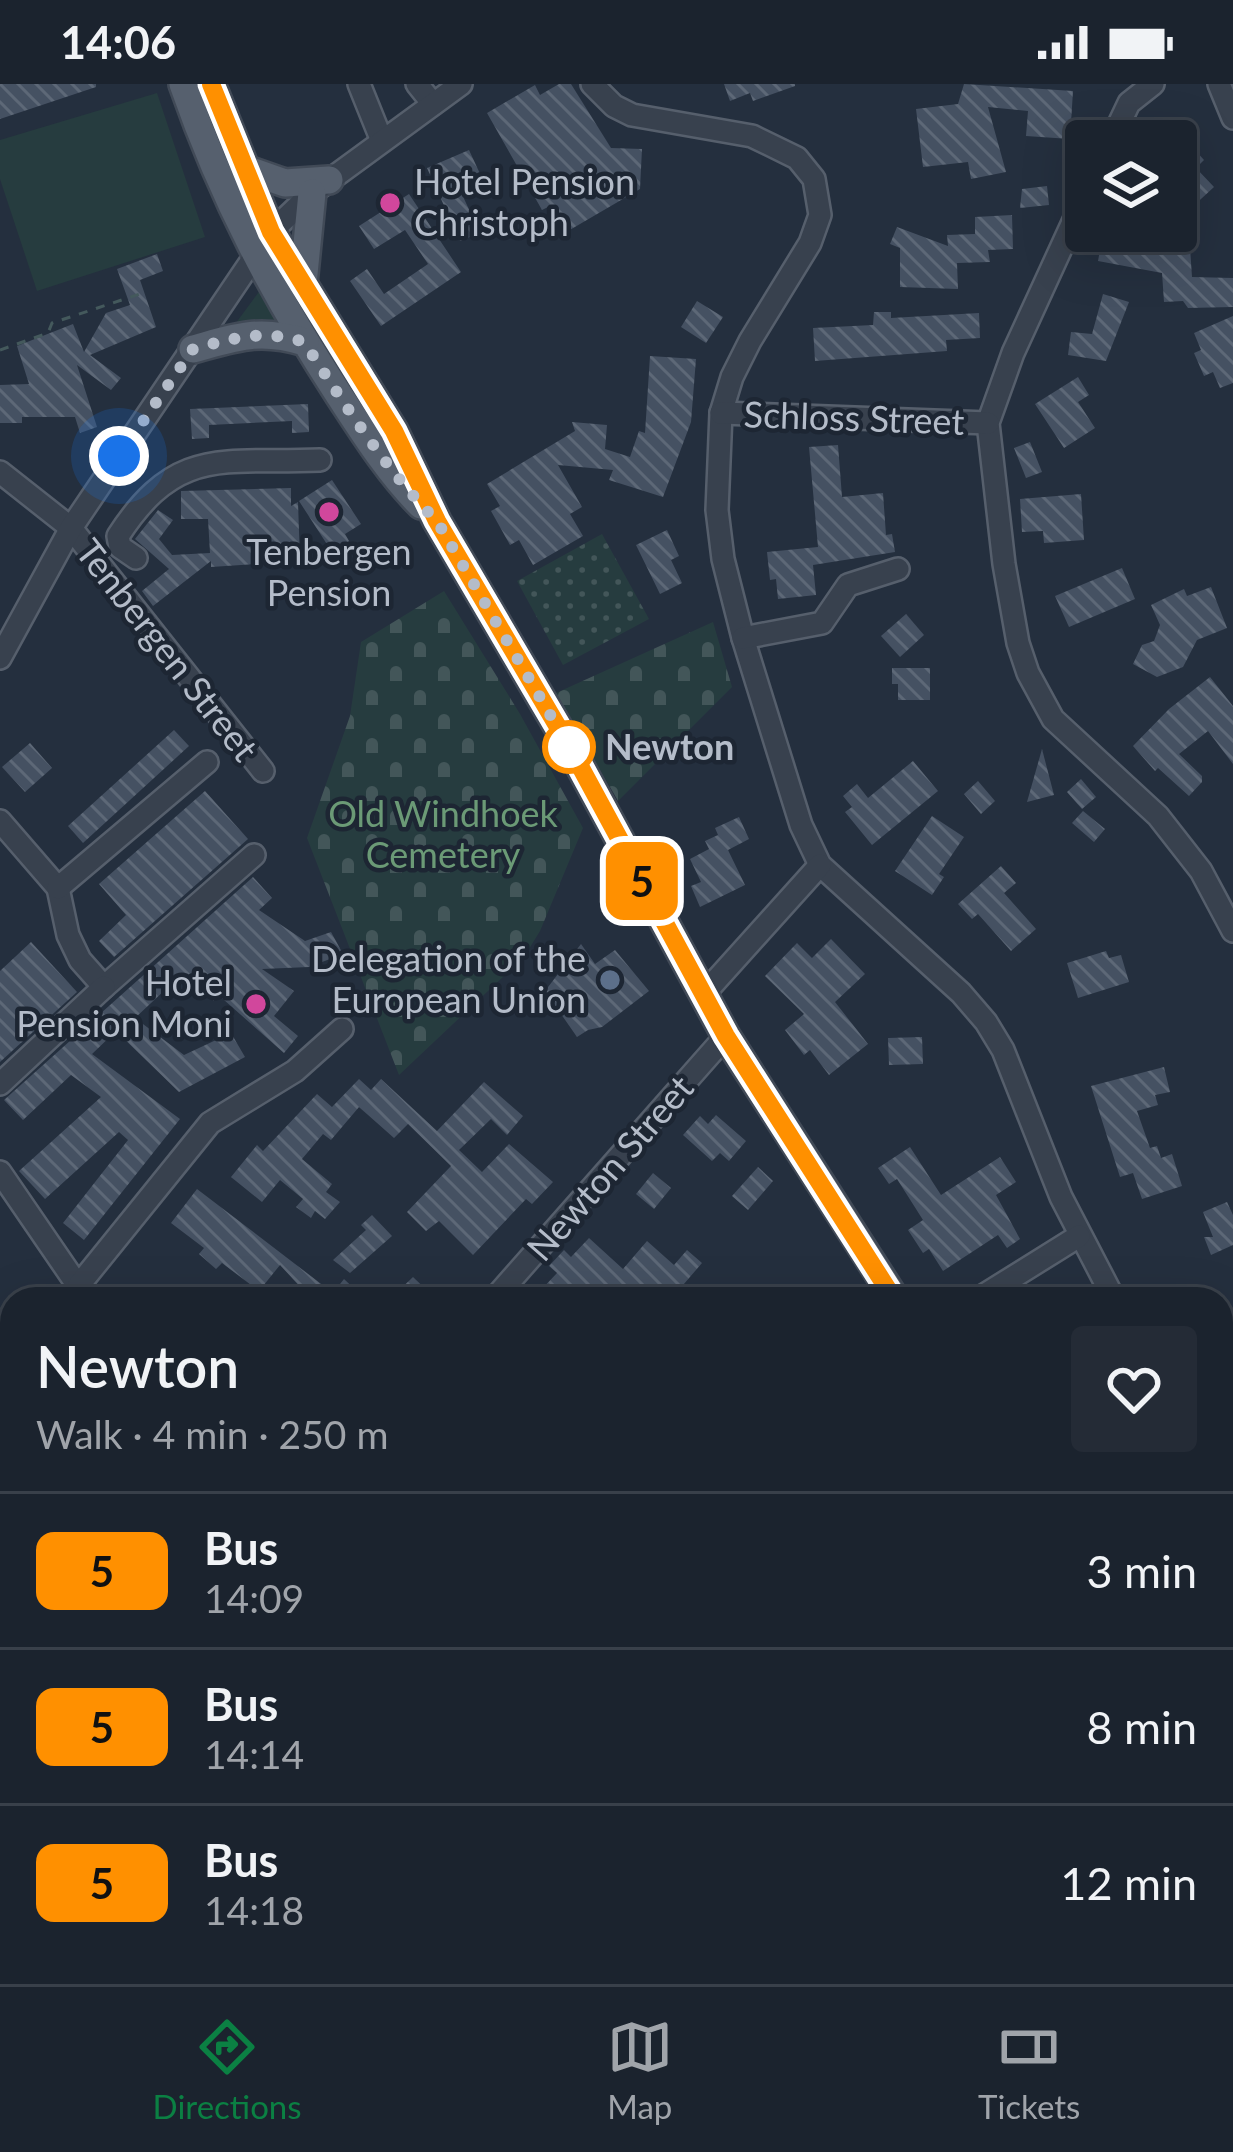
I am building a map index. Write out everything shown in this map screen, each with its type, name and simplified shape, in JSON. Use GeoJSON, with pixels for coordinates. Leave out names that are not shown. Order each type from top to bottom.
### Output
{"type":"FeatureCollection","features":[{"type":"Feature","properties":{"kind":"main road"},"geometry":{"type":"LineString","coordinates":[[183,84],[255,257],[304,342],[408,493],[437,521]]}},
{"type":"Feature","properties":{"kind":"main road"},"geometry":{"type":"LineString","coordinates":[[211,84],[271,232],[394,431],[437,521],[568,744],[702,996],[887,1287]]}},
{"type":"Feature","properties":{"kind":"main road"},"geometry":{"type":"LineString","coordinates":[[245,169],[285,183],[320,187],[303,284]]}},
{"type":"Feature","properties":{"kind":"main road"},"geometry":{"type":"LineString","coordinates":[[193,349],[251,333],[304,342]]}},
{"type":"Feature","properties":{"kind":"street"},"geometry":{"type":"LineString","coordinates":[[359,84],[382,141]]}},
{"type":"Feature","properties":{"kind":"street"},"geometry":{"type":"LineString","coordinates":[[417,84],[433,104]]}},
{"type":"Feature","properties":{"kind":"street"},"geometry":{"type":"LineString","coordinates":[[0,658],[71,528],[271,232],[320,187],[460,84]]}},
{"type":"Feature","properties":{"kind":"street"},"geometry":{"type":"LineString","coordinates":[[592,84],[614,106],[632,115],[752,136],[797,158],[814,179],[820,215],[811,243],[750,341],[721,413],[716,510],[742,638],[802,825],[820,866],[961,993],[986,1022],[1004,1050],[1045,1162],[1107,1287]]}},
{"type":"Feature","properties":{"kind":"street"},"geometry":{"type":"LineString","coordinates":[[1121,120],[1129,104],[1154,84]]}},
{"type":"Feature","properties":{"kind":"street"},"geometry":{"type":"LineString","coordinates":[[1220,84],[1233,118]]}},
{"type":"Feature","properties":{"kind":"street"},"geometry":{"type":"LineString","coordinates":[[1065,240],[1013,353],[988,423],[1004,564],[1028,673],[1053,718],[1122,780],[1179,843],[1201,871],[1233,931]]}},
{"type":"Feature","properties":{"kind":"street","name":"Schloss Street"},"geometry":{"type":"LineString","coordinates":[[721,413],[988,423]]}},
{"type":"Feature","properties":{"kind":"street"},"geometry":{"type":"LineString","coordinates":[[118,589],[139,554],[120,547],[118,536],[140,502],[183,469],[320,460]]}},
{"type":"Feature","properties":{"kind":"street","name":"Tenbergen Street"},"geometry":{"type":"LineString","coordinates":[[0,472],[71,528],[263,771]]}},
{"type":"Feature","properties":{"kind":"street"},"geometry":{"type":"LineString","coordinates":[[742,638],[822,623],[848,585],[898,569]]}},
{"type":"Feature","properties":{"kind":"street"},"geometry":{"type":"LineString","coordinates":[[58,888],[207,762]]}},
{"type":"Feature","properties":{"kind":"street"},"geometry":{"type":"LineString","coordinates":[[0,821],[58,888],[68,935],[80,960],[104,987]]}},
{"type":"Feature","properties":{"kind":"street"},"geometry":{"type":"LineString","coordinates":[[0,1084],[254,856]]}},
{"type":"Feature","properties":{"kind":"street"},"geometry":{"type":"LineString","coordinates":[[702,996],[820,866]]}},
{"type":"Feature","properties":{"kind":"street"},"geometry":{"type":"LineString","coordinates":[[87,1287],[210,1124],[295,1071],[342,1029]]}},
{"type":"Feature","properties":{"kind":"street","name":"Newton Street"},"geometry":{"type":"LineString","coordinates":[[505,1287],[726,1036]]}},
{"type":"Feature","properties":{"kind":"street"},"geometry":{"type":"LineString","coordinates":[[0,1172],[80,1287]]}},
{"type":"Feature","properties":{"kind":"street"},"geometry":{"type":"LineString","coordinates":[[997,1287],[1079,1236]]}},
{"type":"Feature","properties":{"kind":"path"},"geometry":{"type":"LineString","coordinates":[[0,350],[48,333],[52,323],[143,293]]}},
{"type":"Feature","properties":{"kind":"green space"},"geometry":{"type":"Polygon","coordinates":[[[157,93],[205,237],[37,291],[0,179],[0,140],[157,93]]]}},
{"type":"Feature","properties":{"kind":"green space"},"geometry":{"type":"Polygon","coordinates":[[[261,289],[283,324],[230,331],[261,289]]]}},
{"type":"Feature","properties":{"kind":"green space"},"geometry":{"type":"Polygon","coordinates":[[[602,534],[649,619],[563,665],[517,581],[602,534]]]}},
{"type":"Feature","properties":{"kind":"green space","name":"Old Windhoek Cemetery"},"geometry":{"type":"Polygon","coordinates":[[[444,591],[583,828],[540,931],[524,957],[399,1075],[307,838],[350,716],[361,642],[444,591]]]}},
{"type":"Feature","properties":{"kind":"green space"},"geometry":{"type":"Polygon","coordinates":[[[713,622],[732,687],[618,801],[556,693],[713,622]]]}},
{"type":"Feature","properties":{"kind":"building"},"geometry":{"type":"Polygon","coordinates":[[[0,84],[96,84],[96,87],[0,119],[0,84]]]}},
{"type":"Feature","properties":{"kind":"building"},"geometry":{"type":"Polygon","coordinates":[[[559,84],[571,84],[611,148],[642,149],[640,189],[568,231],[552,205],[542,210],[487,113],[535,85],[540,95],[559,84]]]}},
{"type":"Feature","properties":{"kind":"building"},"geometry":{"type":"Polygon","coordinates":[[[724,84],[795,86],[753,101],[750,93],[730,101],[724,84]]]}},
{"type":"Feature","properties":{"kind":"building"},"geometry":{"type":"Polygon","coordinates":[[[964,84],[1073,91],[1065,139],[1026,136],[1028,111],[988,107],[1006,172],[971,179],[968,162],[923,167],[916,109],[958,104],[964,84]]]}},
{"type":"Feature","properties":{"kind":"building"},"geometry":{"type":"Polygon","coordinates":[[[469,150],[482,178],[459,188],[480,233],[460,241],[427,168],[469,150]]]}},
{"type":"Feature","properties":{"kind":"building"},"geometry":{"type":"Polygon","coordinates":[[[1197,169],[1214,187],[1197,203],[1197,169]]]}},
{"type":"Feature","properties":{"kind":"building"},"geometry":{"type":"Polygon","coordinates":[[[1047,186],[1049,205],[1020,208],[1022,189],[1047,186]]]}},
{"type":"Feature","properties":{"kind":"building"},"geometry":{"type":"Polygon","coordinates":[[[409,194],[461,272],[381,326],[350,281],[367,269],[384,294],[428,264],[405,230],[374,249],[359,226],[409,194]]]}},
{"type":"Feature","properties":{"kind":"building"},"geometry":{"type":"Polygon","coordinates":[[[1012,215],[1013,249],[988,250],[990,262],[957,263],[958,289],[900,287],[900,248],[890,244],[897,227],[948,246],[947,235],[975,234],[975,217],[1012,215]]]}},
{"type":"Feature","properties":{"kind":"building"},"geometry":{"type":"Polygon","coordinates":[[[1100,252],[1190,252],[1192,277],[1233,278],[1233,307],[1188,308],[1183,301],[1164,302],[1162,273],[1098,261],[1100,252]]]}},
{"type":"Feature","properties":{"kind":"building"},"geometry":{"type":"Polygon","coordinates":[[[157,254],[163,271],[140,280],[156,327],[90,355],[121,378],[111,390],[77,365],[97,427],[80,433],[75,417],[22,417],[22,423],[0,423],[0,385],[29,384],[17,346],[73,324],[84,352],[106,313],[130,305],[117,269],[157,254]]]}},
{"type":"Feature","properties":{"kind":"building"},"geometry":{"type":"Polygon","coordinates":[[[1103,294],[1129,302],[1106,361],[1068,355],[1071,332],[1092,334],[1103,294]]]}},
{"type":"Feature","properties":{"kind":"building"},"geometry":{"type":"Polygon","coordinates":[[[697,301],[723,317],[706,343],[681,327],[697,301]]]}},
{"type":"Feature","properties":{"kind":"building"},"geometry":{"type":"Polygon","coordinates":[[[874,312],[891,312],[891,318],[979,313],[980,338],[946,340],[947,351],[815,361],[813,328],[873,325],[874,312]]]}},
{"type":"Feature","properties":{"kind":"building"},"geometry":{"type":"Polygon","coordinates":[[[1233,316],[1233,383],[1220,388],[1213,372],[1204,376],[1194,353],[1201,350],[1194,333],[1233,316]]]}},
{"type":"Feature","properties":{"kind":"building"},"geometry":{"type":"Polygon","coordinates":[[[650,356],[696,359],[691,422],[663,497],[609,480],[613,470],[558,465],[582,507],[570,514],[583,536],[533,565],[519,540],[510,545],[491,511],[500,506],[487,484],[575,431],[572,422],[607,425],[605,449],[630,457],[639,431],[645,433],[650,356]]]}},
{"type":"Feature","properties":{"kind":"building"},"geometry":{"type":"Polygon","coordinates":[[[1078,377],[1089,395],[1078,402],[1095,428],[1064,448],[1035,404],[1078,377]]]}},
{"type":"Feature","properties":{"kind":"building"},"geometry":{"type":"Polygon","coordinates":[[[308,404],[309,432],[292,433],[292,421],[209,425],[209,438],[192,439],[190,409],[308,404]]]}},
{"type":"Feature","properties":{"kind":"building"},"geometry":{"type":"Polygon","coordinates":[[[1030,442],[1042,472],[1026,478],[1014,448],[1030,442]]]}},
{"type":"Feature","properties":{"kind":"building"},"geometry":{"type":"Polygon","coordinates":[[[838,445],[842,497],[883,493],[886,535],[892,534],[895,552],[813,565],[816,595],[778,599],[767,552],[818,547],[809,447],[838,445]]]}},
{"type":"Feature","properties":{"kind":"building"},"geometry":{"type":"Polygon","coordinates":[[[332,480],[361,524],[345,534],[349,541],[332,552],[299,501],[332,480]]]}},
{"type":"Feature","properties":{"kind":"building"},"geometry":{"type":"Polygon","coordinates":[[[291,488],[291,506],[298,502],[300,561],[211,567],[211,561],[153,606],[142,591],[169,569],[135,539],[158,510],[173,520],[159,539],[172,555],[210,553],[208,519],[181,519],[181,491],[291,488]]]}},
{"type":"Feature","properties":{"kind":"building"},"geometry":{"type":"Polygon","coordinates":[[[1081,494],[1084,540],[1044,543],[1043,531],[1022,532],[1020,499],[1081,494]]]}},
{"type":"Feature","properties":{"kind":"building"},"geometry":{"type":"Polygon","coordinates":[[[667,530],[679,556],[671,560],[682,583],[660,594],[636,545],[667,530]]]}},
{"type":"Feature","properties":{"kind":"building"},"geometry":{"type":"Polygon","coordinates":[[[1122,568],[1135,599],[1069,627],[1055,596],[1122,568]]]}},
{"type":"Feature","properties":{"kind":"building"},"geometry":{"type":"Polygon","coordinates":[[[1211,587],[1227,628],[1197,640],[1183,667],[1157,677],[1133,664],[1142,645],[1154,641],[1160,625],[1151,605],[1184,589],[1187,596],[1211,587]]]}},
{"type":"Feature","properties":{"kind":"building"},"geometry":{"type":"Polygon","coordinates":[[[906,614],[924,635],[900,657],[881,636],[906,614]]]}},
{"type":"Feature","properties":{"kind":"building"},"geometry":{"type":"Polygon","coordinates":[[[892,668],[930,668],[930,700],[898,700],[892,668]]]}},
{"type":"Feature","properties":{"kind":"building"},"geometry":{"type":"Polygon","coordinates":[[[1210,677],[1233,706],[1233,764],[1208,731],[1179,754],[1202,776],[1189,796],[1158,768],[1155,771],[1133,746],[1210,677]]]}},
{"type":"Feature","properties":{"kind":"building"},"geometry":{"type":"Polygon","coordinates":[[[174,730],[189,746],[83,843],[68,826],[174,730]]]}},
{"type":"Feature","properties":{"kind":"building"},"geometry":{"type":"Polygon","coordinates":[[[30,743],[52,768],[25,792],[2,767],[30,743]]]}},
{"type":"Feature","properties":{"kind":"building"},"geometry":{"type":"Polygon","coordinates":[[[1042,749],[1054,795],[1027,802],[1042,749]]]}},
{"type":"Feature","properties":{"kind":"building"},"geometry":{"type":"Polygon","coordinates":[[[913,761],[938,791],[872,845],[845,812],[852,807],[843,796],[857,784],[868,798],[913,761]]]}},
{"type":"Feature","properties":{"kind":"building"},"geometry":{"type":"Polygon","coordinates":[[[1081,779],[1096,797],[1082,809],[1067,792],[1081,779]]]}},
{"type":"Feature","properties":{"kind":"building"},"geometry":{"type":"Polygon","coordinates":[[[978,781],[995,801],[981,814],[964,794],[978,781]]]}},
{"type":"Feature","properties":{"kind":"building"},"geometry":{"type":"Polygon","coordinates":[[[205,791],[248,839],[114,957],[99,941],[126,915],[99,884],[205,791]]]}},
{"type":"Feature","properties":{"kind":"building"},"geometry":{"type":"Polygon","coordinates":[[[1083,811],[1105,829],[1094,842],[1072,823],[1083,811]]]}},
{"type":"Feature","properties":{"kind":"building"},"geometry":{"type":"Polygon","coordinates":[[[932,816],[964,837],[939,874],[944,877],[932,895],[895,871],[932,816]]]}},
{"type":"Feature","properties":{"kind":"building"},"geometry":{"type":"Polygon","coordinates":[[[739,817],[749,839],[728,850],[745,885],[700,907],[691,886],[701,882],[690,859],[709,849],[705,841],[718,835],[715,828],[739,817]]]}},
{"type":"Feature","properties":{"kind":"building"},"geometry":{"type":"Polygon","coordinates":[[[1001,866],[1016,883],[1004,893],[1036,929],[1011,951],[978,914],[972,919],[958,904],[1001,866]]]}},
{"type":"Feature","properties":{"kind":"building"},"geometry":{"type":"Polygon","coordinates":[[[253,877],[272,898],[259,910],[305,941],[331,932],[343,954],[309,967],[262,969],[294,991],[274,1016],[298,1036],[284,1053],[206,984],[214,1001],[182,974],[135,1018],[184,1055],[231,1033],[245,1057],[179,1092],[116,1031],[92,1054],[180,1119],[84,1240],[63,1223],[128,1140],[119,1132],[45,1199],[19,1171],[101,1097],[71,1075],[23,1120],[4,1100],[253,877]]]}},
{"type":"Feature","properties":{"kind":"building"},"geometry":{"type":"Polygon","coordinates":[[[831,939],[865,974],[835,1002],[868,1044],[829,1075],[810,1050],[804,1055],[785,1030],[804,1014],[765,976],[797,943],[812,958],[831,939]]]}},
{"type":"Feature","properties":{"kind":"building"},"geometry":{"type":"Polygon","coordinates":[[[31,942],[77,992],[0,1062],[0,971],[31,942]]]}},
{"type":"Feature","properties":{"kind":"building"},"geometry":{"type":"Polygon","coordinates":[[[581,944],[595,964],[615,950],[649,991],[602,1027],[577,1037],[545,991],[581,944]]]}},
{"type":"Feature","properties":{"kind":"building"},"geometry":{"type":"Polygon","coordinates":[[[1106,951],[1109,958],[1121,955],[1129,982],[1078,998],[1067,963],[1106,951]]]}},
{"type":"Feature","properties":{"kind":"building"},"geometry":{"type":"Polygon","coordinates":[[[922,1037],[923,1064],[889,1065],[888,1038],[922,1037]]]}},
{"type":"Feature","properties":{"kind":"building"},"geometry":{"type":"Polygon","coordinates":[[[1164,1067],[1170,1092],[1155,1095],[1158,1105],[1137,1111],[1150,1148],[1157,1146],[1161,1158],[1172,1154],[1182,1186],[1142,1199],[1133,1173],[1120,1177],[1091,1086],[1164,1067]]]}},
{"type":"Feature","properties":{"kind":"building"},"geometry":{"type":"Polygon","coordinates":[[[359,1079],[371,1090],[381,1079],[437,1131],[484,1082],[523,1116],[507,1135],[491,1119],[459,1150],[482,1172],[509,1144],[553,1182],[532,1204],[526,1199],[473,1255],[439,1221],[426,1231],[407,1212],[451,1166],[408,1124],[394,1138],[359,1107],[331,1140],[323,1134],[302,1159],[332,1184],[326,1192],[340,1202],[325,1219],[315,1211],[311,1218],[296,1207],[303,1199],[280,1180],[262,1202],[231,1177],[257,1145],[263,1151],[317,1094],[332,1107],[359,1079]]]}},
{"type":"Feature","properties":{"kind":"building"},"geometry":{"type":"Polygon","coordinates":[[[716,1115],[746,1141],[729,1161],[720,1153],[712,1161],[683,1135],[700,1116],[708,1124],[716,1115]]]}},
{"type":"Feature","properties":{"kind":"building"},"geometry":{"type":"Polygon","coordinates":[[[910,1147],[941,1195],[1000,1157],[1016,1182],[996,1195],[1020,1239],[1007,1248],[998,1235],[943,1271],[929,1249],[923,1253],[908,1230],[923,1220],[897,1179],[889,1184],[878,1168],[910,1147]]]}},
{"type":"Feature","properties":{"kind":"building"},"geometry":{"type":"Polygon","coordinates":[[[758,1167],[773,1181],[748,1210],[732,1196],[758,1167]]]}},
{"type":"Feature","properties":{"kind":"building"},"geometry":{"type":"Polygon","coordinates":[[[653,1173],[671,1188],[654,1209],[636,1194],[653,1173]]]}},
{"type":"Feature","properties":{"kind":"building"},"geometry":{"type":"Polygon","coordinates":[[[197,1189],[325,1287],[300,1287],[280,1265],[262,1287],[254,1287],[222,1263],[216,1269],[199,1254],[204,1248],[171,1223],[197,1189]]]}},
{"type":"Feature","properties":{"kind":"building"},"geometry":{"type":"Polygon","coordinates":[[[1227,1202],[1233,1215],[1233,1245],[1211,1255],[1204,1237],[1213,1237],[1203,1212],[1227,1202]]]}},
{"type":"Feature","properties":{"kind":"building"},"geometry":{"type":"Polygon","coordinates":[[[372,1215],[392,1236],[350,1273],[333,1260],[366,1230],[361,1225],[372,1215]]]}},
{"type":"Feature","properties":{"kind":"building"},"geometry":{"type":"Polygon","coordinates":[[[589,1238],[623,1269],[647,1241],[674,1265],[687,1250],[702,1263],[681,1287],[544,1287],[557,1273],[549,1266],[564,1250],[571,1257],[589,1238]]]}},
{"type":"Feature","properties":{"kind":"building"},"geometry":{"type":"Polygon","coordinates":[[[413,1277],[423,1287],[403,1287],[413,1277]]]}},
{"type":"Feature","properties":{"kind":"bus line","name":"5"},"geometry":{"type":"LineString","coordinates":[[211,84],[271,232],[394,431],[437,521],[568,744],[702,996],[886,1287]]}},
{"type":"Feature","properties":{"kind":"place","name":"Hotel Pension Christoph"},"geometry":{"type":"Point","coordinates":[390,203]}},
{"type":"Feature","properties":{"kind":"place","name":"Tenbergen Pension"},"geometry":{"type":"Point","coordinates":[329,512]}},
{"type":"Feature","properties":{"kind":"place","name":"Newton"},"geometry":{"type":"Point","coordinates":[569,747]}},
{"type":"Feature","properties":{"kind":"place","name":"Delegation of the European Union"},"geometry":{"type":"Point","coordinates":[610,980]}},
{"type":"Feature","properties":{"kind":"place","name":"Hotel Pension Moni"},"geometry":{"type":"Point","coordinates":[256,1004]}},
{"type":"Feature","properties":{"kind":"route"},"geometry":{"type":"LineString","coordinates":[[119,456],[193,349],[251,333],[304,342],[408,493],[437,521],[569,747]]}}]}
